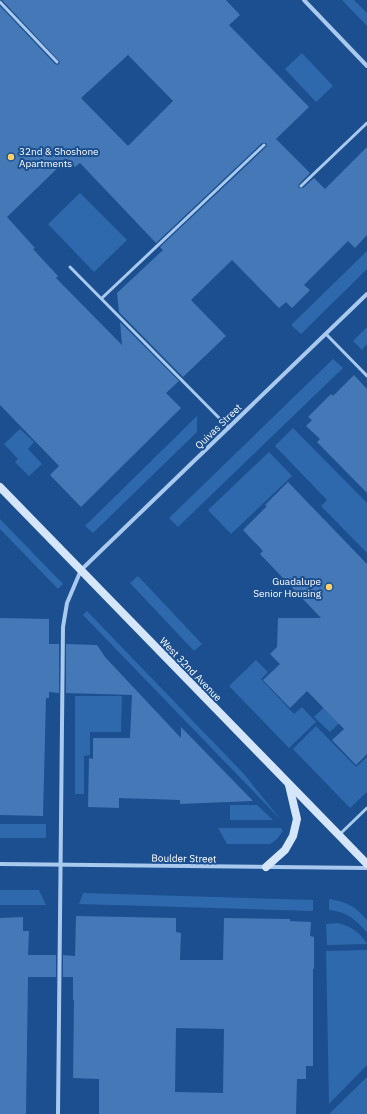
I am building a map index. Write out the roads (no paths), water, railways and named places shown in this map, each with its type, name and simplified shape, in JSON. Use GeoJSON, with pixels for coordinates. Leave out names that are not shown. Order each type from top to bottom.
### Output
{"type":"FeatureCollection","features":[{"type":"Feature","properties":{"kind":"street"},"geometry":{"type":"LineString","coordinates":[[304,0],[367,66]]}},
{"type":"Feature","properties":{"kind":"street","name":"Quivas Street"},"geometry":{"type":"LineString","coordinates":[[81,570],[367,294]]}},
{"type":"Feature","properties":{"kind":"street","name":"West 32nd Avenue"},"geometry":{"type":"LineString","coordinates":[[0,487],[367,864]]}},
{"type":"Feature","properties":{"kind":"street"},"geometry":{"type":"LineString","coordinates":[[58,1114],[63,627],[67,603],[81,570]]}},
{"type":"Feature","properties":{"kind":"street"},"geometry":{"type":"LineString","coordinates":[[266,867],[284,850],[293,836],[297,819],[289,784]]}},
{"type":"Feature","properties":{"kind":"street","name":"Boulder Street"},"geometry":{"type":"LineString","coordinates":[[0,864],[367,868]]}},
{"type":"Feature","properties":{"kind":"lane"},"geometry":{"type":"LineString","coordinates":[[0,2],[57,62]]}},
{"type":"Feature","properties":{"kind":"lane"},"geometry":{"type":"LineString","coordinates":[[301,186],[367,123]]}},
{"type":"Feature","properties":{"kind":"lane"},"geometry":{"type":"LineString","coordinates":[[102,298],[264,145]]}},
{"type":"Feature","properties":{"kind":"lane"},"geometry":{"type":"LineString","coordinates":[[70,267],[228,428]]}},
{"type":"Feature","properties":{"kind":"lane"},"geometry":{"type":"LineString","coordinates":[[326,334],[367,376]]}},
{"type":"Feature","properties":{"kind":"lane"},"geometry":{"type":"LineString","coordinates":[[339,835],[367,808]]}},
{"type":"Feature","properties":{"kind":"place","name":"32nd & Shoshone Apartments"},"geometry":{"type":"Point","coordinates":[11,157]}},
{"type":"Feature","properties":{"kind":"place","name":"Guadalupe Senior Housing"},"geometry":{"type":"Point","coordinates":[329,587]}}]}
